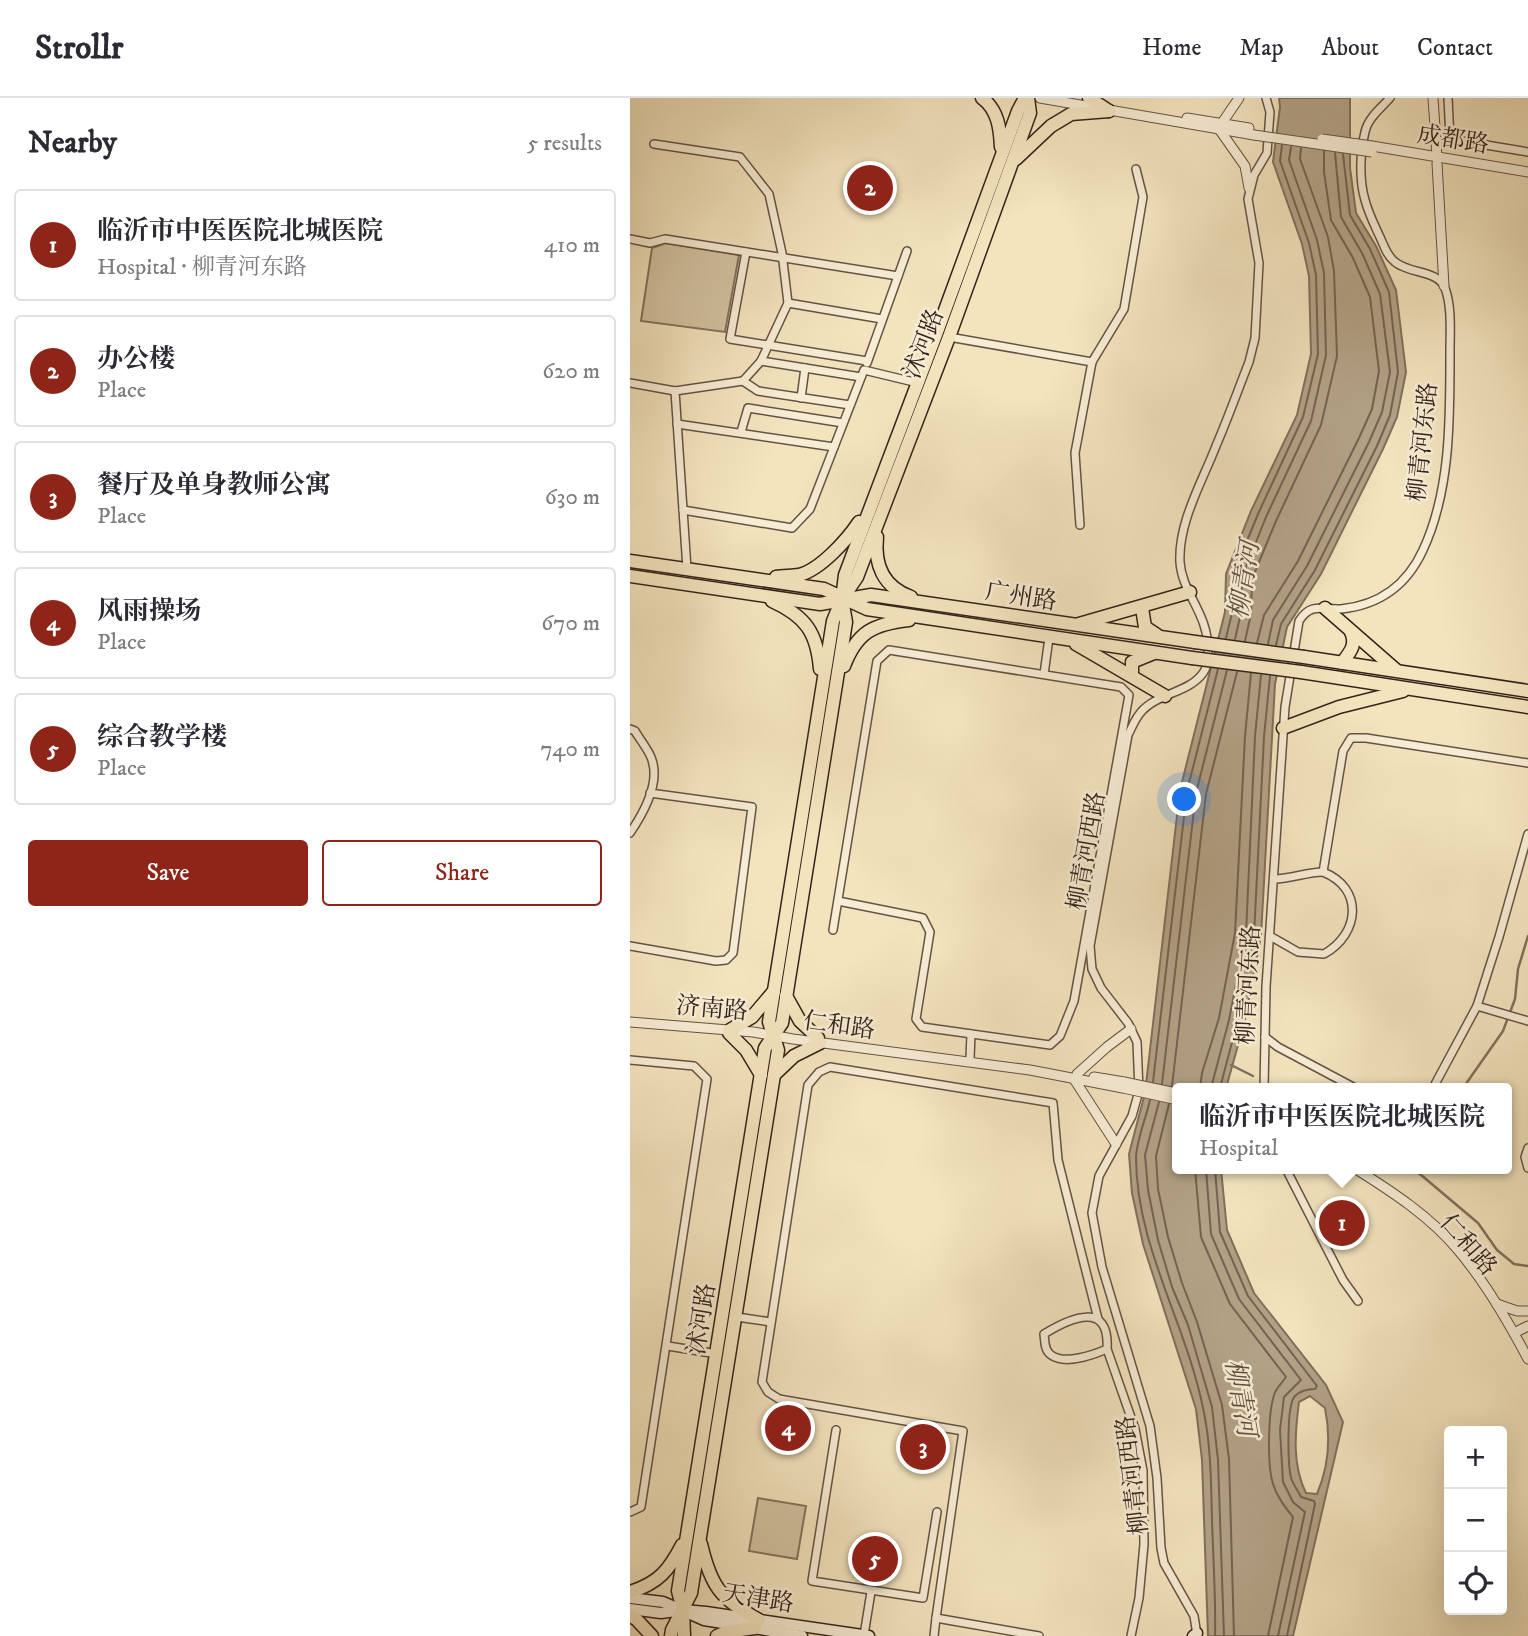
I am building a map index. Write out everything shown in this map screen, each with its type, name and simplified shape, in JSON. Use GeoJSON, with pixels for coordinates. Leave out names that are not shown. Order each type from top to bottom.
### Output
{"type":"FeatureCollection","features":[{"type":"Feature","properties":{"kind":"main road"},"geometry":{"type":"LineString","coordinates":[[982,98],[994,110],[1007,159],[1051,125],[1071,114],[1098,105]]}},
{"type":"Feature","properties":{"kind":"main road","name":"沭河路"},"geometry":{"type":"LineString","coordinates":[[694,1537],[718,1354],[768,1075],[778,1050],[769,1022],[780,993],[829,690],[833,621],[842,599],[857,577],[949,337],[1007,159],[1018,111],[1026,98]]}},
{"type":"Feature","properties":{"kind":"main road","name":"沭河路"},"geometry":{"type":"LineString","coordinates":[[842,599],[845,576],[870,508],[1007,159]]}},
{"type":"Feature","properties":{"kind":"main road"},"geometry":{"type":"LineString","coordinates":[[759,579],[801,574],[820,563],[847,539],[870,508]]}},
{"type":"Feature","properties":{"kind":"main road"},"geometry":{"type":"LineString","coordinates":[[880,517],[875,554],[882,576],[902,594],[931,604]]}},
{"type":"Feature","properties":{"kind":"main road","name":"广州路"},"geometry":{"type":"LineString","coordinates":[[630,561],[824,589],[867,609],[1049,638],[1330,677]]}},
{"type":"Feature","properties":{"kind":"main road","name":"广州路"},"geometry":{"type":"LineString","coordinates":[[630,576],[820,604],[870,595],[1342,663]]}},
{"type":"Feature","properties":{"kind":"main road"},"geometry":{"type":"LineString","coordinates":[[1072,626],[1190,593]]}},
{"type":"Feature","properties":{"kind":"main road"},"geometry":{"type":"LineString","coordinates":[[759,595],[793,611],[808,626],[829,690]]}},
{"type":"Feature","properties":{"kind":"main road"},"geometry":{"type":"LineString","coordinates":[[1142,607],[1145,626],[1160,637]]}},
{"type":"Feature","properties":{"kind":"main road"},"geometry":{"type":"LineString","coordinates":[[1325,608],[1398,672]]}},
{"type":"Feature","properties":{"kind":"main road"},"geometry":{"type":"LineString","coordinates":[[829,690],[851,649],[866,631],[887,623],[923,618]]}},
{"type":"Feature","properties":{"kind":"main road"},"geometry":{"type":"LineString","coordinates":[[1350,631],[1354,639],[1352,649],[1342,663],[1528,691]]}},
{"type":"Feature","properties":{"kind":"main road"},"geometry":{"type":"LineString","coordinates":[[1070,641],[1165,696]]}},
{"type":"Feature","properties":{"kind":"main road"},"geometry":{"type":"LineString","coordinates":[[1132,676],[1132,662],[1155,653]]}},
{"type":"Feature","properties":{"kind":"main road"},"geometry":{"type":"LineString","coordinates":[[1330,677],[1347,691],[1346,699],[1339,708]]}},
{"type":"Feature","properties":{"kind":"main road"},"geometry":{"type":"LineString","coordinates":[[1330,677],[1528,706]]}},
{"type":"Feature","properties":{"kind":"main road"},"geometry":{"type":"LineString","coordinates":[[1283,728],[1339,708],[1411,690]]}},
{"type":"Feature","properties":{"kind":"main road"},"geometry":{"type":"LineString","coordinates":[[780,993],[800,1021],[819,1041],[768,1075],[730,1031],[752,1017],[780,993]]}},
{"type":"Feature","properties":{"kind":"main road","name":"沭河路"},"geometry":{"type":"LineString","coordinates":[[684,1636],[683,1610],[678,1591],[694,1537],[737,1317],[768,1075]]}},
{"type":"Feature","properties":{"kind":"main road"},"geometry":{"type":"LineString","coordinates":[[630,1592],[658,1579],[670,1569],[694,1537]]}},
{"type":"Feature","properties":{"kind":"main road"},"geometry":{"type":"LineString","coordinates":[[694,1537],[716,1588],[757,1624]]}},
{"type":"Feature","properties":{"kind":"main road","name":"天津路"},"geometry":{"type":"LineString","coordinates":[[630,1598],[663,1602],[704,1620],[867,1636]]}},
{"type":"Feature","properties":{"kind":"main road","name":"天津路"},"geometry":{"type":"LineString","coordinates":[[630,1609],[661,1613],[683,1610]]}},
{"type":"Feature","properties":{"kind":"main road","name":"沭河路"},"geometry":{"type":"LineString","coordinates":[[671,1636],[683,1610]]}},
{"type":"Feature","properties":{"kind":"main road"},"geometry":{"type":"LineString","coordinates":[[630,1616],[652,1636]]}},
{"type":"Feature","properties":{"kind":"main road"},"geometry":{"type":"LineString","coordinates":[[718,1636],[757,1624]]}},
{"type":"Feature","properties":{"kind":"main road","name":"天津路"},"geometry":{"type":"LineString","coordinates":[[757,1624],[802,1636]]}},
{"type":"Feature","properties":{"kind":"street"},"geometry":{"type":"LineString","coordinates":[[1040,98],[1098,105]]}},
{"type":"Feature","properties":{"kind":"street"},"geometry":{"type":"LineString","coordinates":[[1063,98],[1221,126],[1245,166],[1250,188]]}},
{"type":"Feature","properties":{"kind":"street"},"geometry":{"type":"LineString","coordinates":[[1221,126],[1239,98]]}},
{"type":"Feature","properties":{"kind":"street","name":"柳青河西路"},"geometry":{"type":"LineString","coordinates":[[1196,1635],[1194,1616],[1164,1563],[1150,1426],[1102,1267],[1092,1213],[1099,1176],[1132,1116],[1139,1091],[1138,1042],[1101,988],[1092,969],[1090,946],[1128,735],[1141,712],[1152,703],[1184,688],[1204,672],[1208,656],[1208,636],[1204,619],[1190,593],[1180,565],[1183,532],[1250,362],[1255,338],[1259,263],[1248,199],[1254,174],[1267,153],[1270,111],[1266,98]]}},
{"type":"Feature","properties":{"kind":"street"},"geometry":{"type":"LineString","coordinates":[[1390,98],[1373,115],[1365,130],[1361,176],[1365,201],[1388,255],[1409,270],[1435,277],[1444,286]]}},
{"type":"Feature","properties":{"kind":"street"},"geometry":{"type":"LineString","coordinates":[[1433,98],[1444,286]]}},
{"type":"Feature","properties":{"kind":"street"},"geometry":{"type":"LineString","coordinates":[[1448,98],[1450,139],[1528,152]]}},
{"type":"Feature","properties":{"kind":"street","name":"成都路"},"geometry":{"type":"LineString","coordinates":[[1221,126],[1528,177]]}},
{"type":"Feature","properties":{"kind":"street"},"geometry":{"type":"LineString","coordinates":[[630,383],[675,391],[743,381],[761,361],[788,303],[769,194],[740,157],[654,144]]}},
{"type":"Feature","properties":{"kind":"street","name":"成都路"},"geometry":{"type":"LineString","coordinates":[[1437,160],[1528,172]]}},
{"type":"Feature","properties":{"kind":"street"},"geometry":{"type":"LineString","coordinates":[[1080,525],[1075,453],[1092,362],[1124,309],[1143,197],[1136,169]]}},
{"type":"Feature","properties":{"kind":"street"},"geometry":{"type":"LineString","coordinates":[[630,239],[650,243],[665,239],[898,276]]}},
{"type":"Feature","properties":{"kind":"street"},"geometry":{"type":"LineString","coordinates":[[683,510],[792,528],[810,509],[907,251]]}},
{"type":"Feature","properties":{"kind":"street"},"geometry":{"type":"LineString","coordinates":[[746,252],[730,339],[867,361]]}},
{"type":"Feature","properties":{"kind":"street","name":"柳青河东路"},"geometry":{"type":"LineString","coordinates":[[1264,1083],[1283,728],[1299,621],[1304,613],[1312,608],[1342,609],[1391,593],[1409,574],[1423,550],[1442,493],[1448,430],[1450,313],[1444,286]]}},
{"type":"Feature","properties":{"kind":"street"},"geometry":{"type":"LineString","coordinates":[[788,303],[882,318]]}},
{"type":"Feature","properties":{"kind":"street"},"geometry":{"type":"LineString","coordinates":[[949,337],[1092,362]]}},
{"type":"Feature","properties":{"kind":"street"},"geometry":{"type":"LineString","coordinates":[[761,361],[863,373],[918,383]]}},
{"type":"Feature","properties":{"kind":"street"},"geometry":{"type":"LineString","coordinates":[[801,398],[805,368]]}},
{"type":"Feature","properties":{"kind":"street"},"geometry":{"type":"LineString","coordinates":[[743,381],[758,391],[850,405]]}},
{"type":"Feature","properties":{"kind":"street"},"geometry":{"type":"LineString","coordinates":[[675,391],[687,569]]}},
{"type":"Feature","properties":{"kind":"street"},"geometry":{"type":"LineString","coordinates":[[741,432],[748,408],[843,423]]}},
{"type":"Feature","properties":{"kind":"street"},"geometry":{"type":"LineString","coordinates":[[677,424],[834,447]]}},
{"type":"Feature","properties":{"kind":"street"},"geometry":{"type":"LineString","coordinates":[[1044,674],[1049,638]]}},
{"type":"Feature","properties":{"kind":"street"},"geometry":{"type":"LineString","coordinates":[[833,930],[877,661],[889,650],[1121,687],[1129,695],[1074,1001],[1060,1036],[1050,1045],[922,1027],[916,1019],[930,932],[923,919],[838,901]]}},
{"type":"Feature","properties":{"kind":"street"},"geometry":{"type":"LineString","coordinates":[[630,729],[635,731],[653,760],[653,785],[640,819],[630,833]]}},
{"type":"Feature","properties":{"kind":"street"},"geometry":{"type":"LineString","coordinates":[[1323,872],[1343,751],[1351,738],[1528,763]]}},
{"type":"Feature","properties":{"kind":"street"},"geometry":{"type":"LineString","coordinates":[[630,946],[716,961],[726,960],[733,953],[752,807],[650,793]]}},
{"type":"Feature","properties":{"kind":"street"},"geometry":{"type":"LineString","coordinates":[[1436,1083],[1477,1006],[1528,834]]}},
{"type":"Feature","properties":{"kind":"street"},"geometry":{"type":"LineString","coordinates":[[1270,936],[1298,952],[1324,954],[1332,950],[1351,925],[1352,901],[1346,886],[1335,876],[1323,872],[1307,872],[1290,879],[1274,879]]}},
{"type":"Feature","properties":{"kind":"street"},"geometry":{"type":"LineString","coordinates":[[1477,1006],[1525,1020]]}},
{"type":"Feature","properties":{"kind":"street","name":"济南路"},"geometry":{"type":"LineString","coordinates":[[630,1023],[774,1035]]}},
{"type":"Feature","properties":{"kind":"street"},"geometry":{"type":"LineString","coordinates":[[1116,1144],[1075,1076],[1131,1029]]}},
{"type":"Feature","properties":{"kind":"street"},"geometry":{"type":"LineString","coordinates":[[970,1058],[971,1034]]}},
{"type":"Feature","properties":{"kind":"street","name":"仁和路"},"geometry":{"type":"LineString","coordinates":[[774,1035],[1075,1076]]}},
{"type":"Feature","properties":{"kind":"street"},"geometry":{"type":"LineString","coordinates":[[1265,1037],[1278,1048],[1345,1083]]}},
{"type":"Feature","properties":{"kind":"street","name":"仁和路"},"geometry":{"type":"LineString","coordinates":[[819,1041],[970,1058],[1124,1085]]}},
{"type":"Feature","properties":{"kind":"street"},"geometry":{"type":"LineString","coordinates":[[630,1060],[694,1066],[707,1079],[668,1346],[641,1507],[630,1512]]}},
{"type":"Feature","properties":{"kind":"street"},"geometry":{"type":"LineString","coordinates":[[934,1636],[963,1431],[779,1399],[768,1392],[762,1382],[808,1085],[819,1072],[830,1066],[1053,1103],[1058,1160],[1098,1319]]}},
{"type":"Feature","properties":{"kind":"street"},"geometry":{"type":"LineString","coordinates":[[1124,1085],[1172,1093]]}},
{"type":"Feature","properties":{"kind":"street"},"geometry":{"type":"LineString","coordinates":[[1124,1085],[1172,1098]]}},
{"type":"Feature","properties":{"kind":"street"},"geometry":{"type":"LineString","coordinates":[[1528,1148],[1525,1157],[1528,1168]]}},
{"type":"Feature","properties":{"kind":"street"},"geometry":{"type":"LineString","coordinates":[[1289,1174],[1343,1280],[1359,1301]]}},
{"type":"Feature","properties":{"kind":"street","name":"仁和路"},"geometry":{"type":"LineString","coordinates":[[1355,1174],[1423,1222],[1454,1251],[1528,1351]]}},
{"type":"Feature","properties":{"kind":"street","name":"仁和路"},"geometry":{"type":"LineString","coordinates":[[1363,1174],[1425,1219],[1449,1241],[1497,1304],[1528,1359]]}},
{"type":"Feature","properties":{"kind":"street"},"geometry":{"type":"LineString","coordinates":[[1497,1304],[1517,1311],[1528,1311]]}},
{"type":"Feature","properties":{"kind":"street"},"geometry":{"type":"LineString","coordinates":[[737,1317],[771,1322]]}},
{"type":"Feature","properties":{"kind":"street"},"geometry":{"type":"LineString","coordinates":[[1107,1349],[1092,1355],[1063,1358],[1051,1355],[1045,1348],[1044,1334],[1064,1322],[1085,1317],[1098,1319],[1104,1324],[1107,1349],[1135,1429],[1143,1471],[1144,1544],[1139,1598],[1131,1636]]}},
{"type":"Feature","properties":{"kind":"street"},"geometry":{"type":"LineString","coordinates":[[1514,1333],[1528,1326]]}},
{"type":"Feature","properties":{"kind":"street"},"geometry":{"type":"LineString","coordinates":[[1106,1331],[1121,1327]]}},
{"type":"Feature","properties":{"kind":"street"},"geometry":{"type":"LineString","coordinates":[[668,1346],[718,1354]]}},
{"type":"Feature","properties":{"kind":"street"},"geometry":{"type":"LineString","coordinates":[[836,1430],[812,1581],[923,1598],[937,1512]]}},
{"type":"Feature","properties":{"kind":"street"},"geometry":{"type":"LineString","coordinates":[[867,1636],[872,1592]]}},
{"type":"Feature","properties":{"kind":"street"},"geometry":{"type":"LineString","coordinates":[[936,1618],[1039,1636]]}},
{"type":"Feature","properties":{"kind":"shaded area"},"geometry":{"type":"Polygon","coordinates":[[[666,243],[739,255],[725,332],[641,321],[652,248],[666,243]]]}},
{"type":"Feature","properties":{"kind":"shaded area"},"geometry":{"type":"Polygon","coordinates":[[[758,1498],[806,1506],[797,1559],[749,1551],[758,1498]]]}},
{"type":"Feature","properties":{"kind":"water","name":"柳青河"},"geometry":{"type":"Polygon","coordinates":[[[1279,98],[1350,98],[1350,168],[1356,213],[1376,246],[1396,290],[1406,372],[1397,417],[1383,449],[1321,574],[1287,627],[1275,684],[1261,936],[1244,1024],[1227,1083],[1172,1083],[1172,1174],[1221,1174],[1227,1230],[1254,1293],[1326,1385],[1343,1422],[1293,1636],[1208,1636],[1202,1460],[1196,1409],[1143,1244],[1132,1193],[1129,1154],[1145,1093],[1180,790],[1225,612],[1226,574],[1251,511],[1297,415],[1311,354],[1309,276],[1302,244],[1273,162],[1279,98]],[[1310,1396],[1299,1402],[1297,1460],[1306,1493],[1317,1494],[1326,1462],[1328,1430],[1325,1408],[1310,1396]]]}},
{"type":"Feature","properties":{"kind":"waterway"},"geometry":{"type":"LineString","coordinates":[[1467,1083],[1503,1031],[1515,999],[1518,969],[1528,936]]}},
{"type":"Feature","properties":{"kind":"waterway"},"geometry":{"type":"LineString","coordinates":[[1231,1065],[1253,1076]]}},
{"type":"Feature","properties":{"kind":"waterway"},"geometry":{"type":"LineString","coordinates":[[1420,1174],[1478,1223],[1497,1250],[1514,1264],[1528,1266]]}},
{"type":"Feature","properties":{"kind":"place","name":"办公楼"},"geometry":{"type":"Point","coordinates":[870,188]}},
{"type":"Feature","properties":{"kind":"place","name":"临沂市中医医院北城医院"},"geometry":{"type":"Point","coordinates":[1342,1223]}},
{"type":"Feature","properties":{"kind":"place","name":"风雨操场"},"geometry":{"type":"Point","coordinates":[788,1428]}},
{"type":"Feature","properties":{"kind":"place","name":"餐厅及单身教师公寓"},"geometry":{"type":"Point","coordinates":[923,1447]}},
{"type":"Feature","properties":{"kind":"place","name":"综合教学楼"},"geometry":{"type":"Point","coordinates":[875,1559]}}]}
